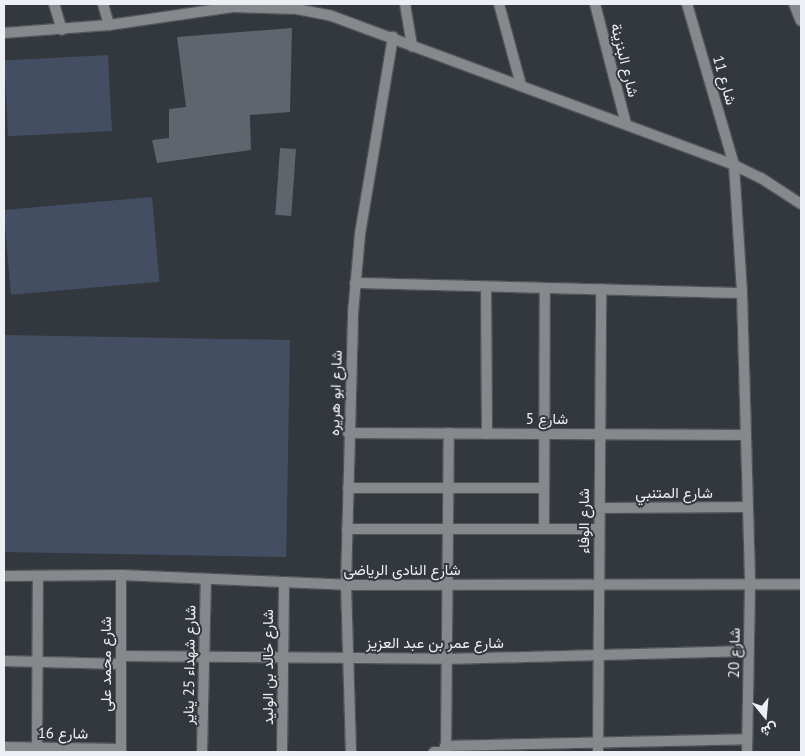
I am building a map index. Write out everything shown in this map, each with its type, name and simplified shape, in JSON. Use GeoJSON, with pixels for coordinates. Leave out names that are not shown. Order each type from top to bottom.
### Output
{"type":"FeatureCollection","features":[{"type":"Feature","properties":{"kind":"street"},"geometry":{"type":"LineString","coordinates":[[54,4],[62,30]]}},
{"type":"Feature","properties":{"kind":"street"},"geometry":{"type":"LineString","coordinates":[[103,4],[109,25]]}},
{"type":"Feature","properties":{"kind":"street"},"geometry":{"type":"LineString","coordinates":[[327,4],[329,15]]}},
{"type":"Feature","properties":{"kind":"street"},"geometry":{"type":"LineString","coordinates":[[405,4],[412,46]]}},
{"type":"Feature","properties":{"kind":"street"},"geometry":{"type":"LineString","coordinates":[[499,4],[521,85]]}},
{"type":"Feature","properties":{"kind":"street","name":"شارع البنزينة"},"geometry":{"type":"LineString","coordinates":[[595,4],[626,124]]}},
{"type":"Feature","properties":{"kind":"street","name":"شارع 11"},"geometry":{"type":"LineString","coordinates":[[687,4],[734,165],[742,292],[746,435]]}},
{"type":"Feature","properties":{"kind":"street"},"geometry":{"type":"LineString","coordinates":[[794,4],[801,21]]}},
{"type":"Feature","properties":{"kind":"street"},"geometry":{"type":"LineString","coordinates":[[4,33],[109,25],[190,8],[233,5],[297,9],[329,15],[393,37],[412,46],[734,165],[761,178],[801,204]]}},
{"type":"Feature","properties":{"kind":"street","name":"شارع ابو هريره"},"geometry":{"type":"LineString","coordinates":[[351,752],[346,585],[348,433],[355,283],[360,234],[393,37]]}},
{"type":"Feature","properties":{"kind":"street"},"geometry":{"type":"LineString","coordinates":[[355,283],[742,292]]}},
{"type":"Feature","properties":{"kind":"street"},"geometry":{"type":"LineString","coordinates":[[486,287],[486,434]]}},
{"type":"Feature","properties":{"kind":"street"},"geometry":{"type":"LineString","coordinates":[[544,529],[545,288]]}},
{"type":"Feature","properties":{"kind":"street","name":"شارع الوفاء"},"geometry":{"type":"LineString","coordinates":[[598,747],[601,289]]}},
{"type":"Feature","properties":{"kind":"street","name":"شارع 5"},"geometry":{"type":"LineString","coordinates":[[348,433],[746,435]]}},
{"type":"Feature","properties":{"kind":"street"},"geometry":{"type":"LineString","coordinates":[[445,750],[449,433]]}},
{"type":"Feature","properties":{"kind":"street","name":"شارع 20"},"geometry":{"type":"LineString","coordinates":[[746,435],[750,584],[746,752]]}},
{"type":"Feature","properties":{"kind":"street"},"geometry":{"type":"LineString","coordinates":[[348,488],[544,488]]}},
{"type":"Feature","properties":{"kind":"street","name":"شارع المتنبي"},"geometry":{"type":"LineString","coordinates":[[600,508],[748,507]]}},
{"type":"Feature","properties":{"kind":"street"},"geometry":{"type":"LineString","coordinates":[[347,529],[599,529]]}},
{"type":"Feature","properties":{"kind":"street","name":"شارع النادى الرياضى"},"geometry":{"type":"LineString","coordinates":[[4,576],[121,575],[346,585],[801,584]]}},
{"type":"Feature","properties":{"kind":"street","name":"شارع محمد على"},"geometry":{"type":"LineString","coordinates":[[121,575],[121,750]]}},
{"type":"Feature","properties":{"kind":"street"},"geometry":{"type":"LineString","coordinates":[[37,750],[38,576]]}},
{"type":"Feature","properties":{"kind":"street","name":"شارع شهداء 25 يناير"},"geometry":{"type":"LineString","coordinates":[[202,752],[206,579]]}},
{"type":"Feature","properties":{"kind":"street","name":"شارع خالد بن الوليد"},"geometry":{"type":"LineString","coordinates":[[282,752],[284,582]]}},
{"type":"Feature","properties":{"kind":"street","name":"شارع عمر بن عبد العزيز"},"geometry":{"type":"LineString","coordinates":[[4,662],[121,660],[204,656],[349,658],[599,657],[749,651]]}},
{"type":"Feature","properties":{"kind":"street"},"geometry":{"type":"LineString","coordinates":[[434,752],[445,750],[598,747],[747,739]]}},
{"type":"Feature","properties":{"kind":"street","name":"شارع 16"},"geometry":{"type":"LineString","coordinates":[[4,747],[37,750],[121,750]]}},
{"type":"Feature","properties":{"kind":"shaded area"},"geometry":{"type":"Polygon","coordinates":[[[108,55],[112,131],[8,136],[4,60],[108,55]]]}},
{"type":"Feature","properties":{"kind":"shaded area"},"geometry":{"type":"Polygon","coordinates":[[[152,197],[159,282],[11,295],[4,210],[152,197]]]}},
{"type":"Feature","properties":{"kind":"shaded area"},"geometry":{"type":"Polygon","coordinates":[[[4,335],[290,340],[286,557],[4,552],[4,335]]]}},
{"type":"Feature","properties":{"kind":"building"},"geometry":{"type":"Polygon","coordinates":[[[292,28],[290,112],[250,115],[251,150],[157,163],[152,140],[169,138],[169,109],[186,107],[177,37],[292,28]]]}},
{"type":"Feature","properties":{"kind":"building"},"geometry":{"type":"Polygon","coordinates":[[[280,148],[296,149],[291,216],[275,215],[280,148]]]}}]}
